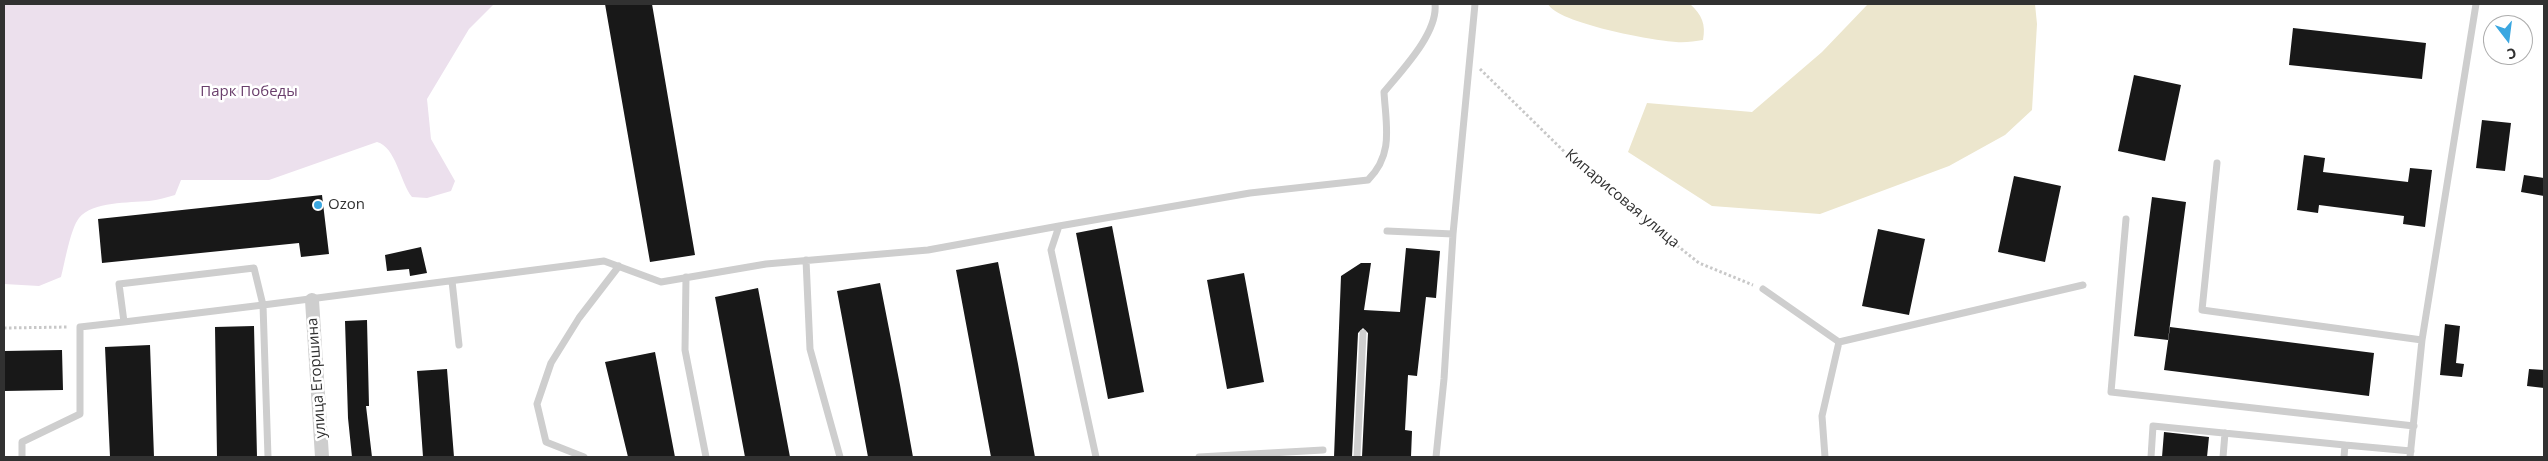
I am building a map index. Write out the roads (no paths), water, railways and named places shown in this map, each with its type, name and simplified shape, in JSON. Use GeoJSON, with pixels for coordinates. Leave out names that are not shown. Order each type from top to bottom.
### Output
{"type":"FeatureCollection","features":[{"type":"Feature","properties":{"kind":"street","name":"улица Егоршина"},"geometry":{"type":"LineString","coordinates":[[312,300],[322,457]]}},
{"type":"Feature","properties":{"kind":"lane"},"geometry":{"type":"LineString","coordinates":[[22,457],[22,442],[80,414],[80,327],[312,300],[604,261],[661,282],[766,264],[928,250],[1250,192],[1368,180],[1380,168],[1387,142],[1384,92],[1418,50],[1436,15],[1435,4]]}},
{"type":"Feature","properties":{"kind":"lane"},"geometry":{"type":"LineString","coordinates":[[1436,457],[1444,379],[1453,234],[1475,4]]}},
{"type":"Feature","properties":{"kind":"lane"},"geometry":{"type":"LineString","coordinates":[[2151,457],[2153,426],[2345,444],[2410,454],[2422,340],[2476,4]]}},
{"type":"Feature","properties":{"kind":"lane"},"geometry":{"type":"LineString","coordinates":[[2217,163],[2202,310],[2422,340]]}},
{"type":"Feature","properties":{"kind":"lane"},"geometry":{"type":"LineString","coordinates":[[2126,219],[2111,392],[2414,426]]}},
{"type":"Feature","properties":{"kind":"lane"},"geometry":{"type":"LineString","coordinates":[[1058,226],[1051,250],[1096,457]]}},
{"type":"Feature","properties":{"kind":"lane"},"geometry":{"type":"LineString","coordinates":[[1387,231],[1453,234]]}},
{"type":"Feature","properties":{"kind":"lane"},"geometry":{"type":"LineString","coordinates":[[806,260],[810,349],[840,457]]}},
{"type":"Feature","properties":{"kind":"lane"},"geometry":{"type":"LineString","coordinates":[[584,457],[546,442],[537,404],[551,363],[579,318],[619,266]]}},
{"type":"Feature","properties":{"kind":"lane"},"geometry":{"type":"LineString","coordinates":[[124,322],[119,284],[254,268],[263,306],[268,457]]}},
{"type":"Feature","properties":{"kind":"lane"},"geometry":{"type":"LineString","coordinates":[[686,277],[686,350],[706,457]]}},
{"type":"Feature","properties":{"kind":"lane"},"geometry":{"type":"LineString","coordinates":[[452,281],[459,346]]}},
{"type":"Feature","properties":{"kind":"lane"},"geometry":{"type":"LineString","coordinates":[[1763,289],[1839,342],[2084,285]]}},
{"type":"Feature","properties":{"kind":"lane"},"geometry":{"type":"LineString","coordinates":[[1357,457],[1363,333]]}},
{"type":"Feature","properties":{"kind":"lane"},"geometry":{"type":"LineString","coordinates":[[1825,457],[1822,416],[1839,342]]}},
{"type":"Feature","properties":{"kind":"lane"},"geometry":{"type":"LineString","coordinates":[[2224,457],[2225,433]]}},
{"type":"Feature","properties":{"kind":"lane"},"geometry":{"type":"LineString","coordinates":[[2344,457],[2345,444]]}},
{"type":"Feature","properties":{"kind":"lane"},"geometry":{"type":"LineString","coordinates":[[1199,457],[1323,450]]}},
{"type":"Feature","properties":{"kind":"place","name":"Ozon"},"geometry":{"type":"Point","coordinates":[318,205]}},
{"type":"Feature","properties":{"kind":"park label","name":"Парк Победы"},"geometry":{"type":"Point","coordinates":[249,92]}}]}
